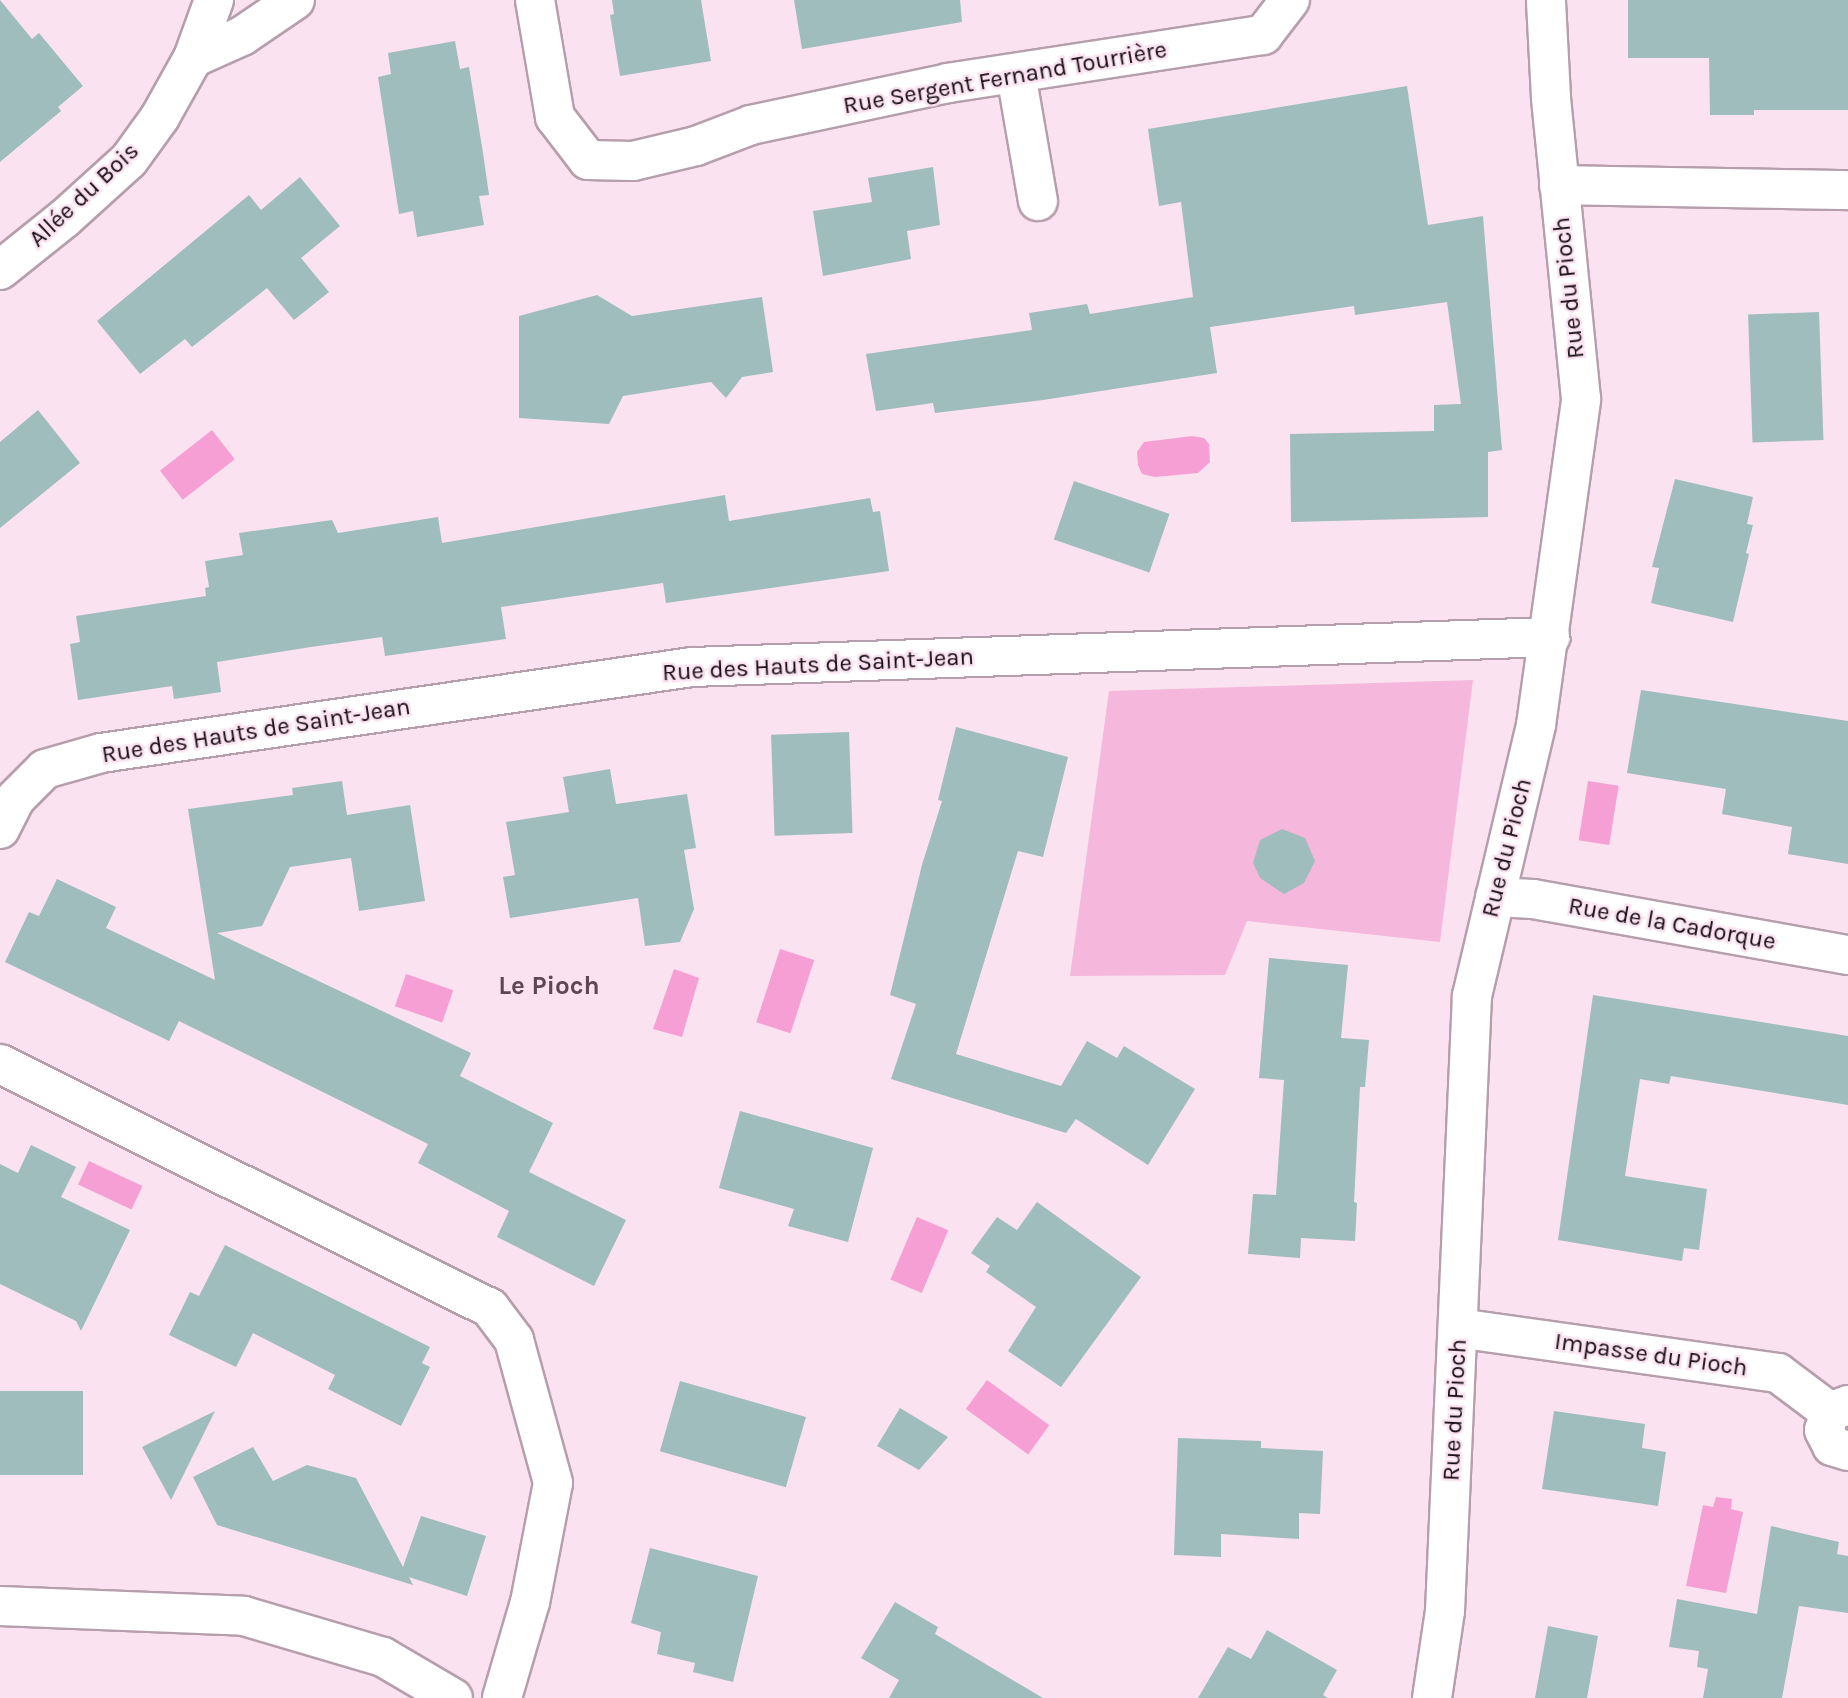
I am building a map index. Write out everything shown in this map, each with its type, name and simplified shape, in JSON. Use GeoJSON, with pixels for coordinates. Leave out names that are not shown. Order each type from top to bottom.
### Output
{"type":"FeatureCollection","features":[{"type":"Feature","properties":{"kind":"street","name":"Allée du Bois"},"geometry":{"type":"LineString","coordinates":[[0,270],[65,218],[129,160],[160,117],[193,58],[214,0]]}},
{"type":"Feature","properties":{"kind":"street"},"geometry":{"type":"LineString","coordinates":[[193,58],[242,36],[295,0]]}},
{"type":"Feature","properties":{"kind":"street","name":"Rue Sergent Fernand Tourrière"},"geometry":{"type":"LineString","coordinates":[[535,0],[555,117],[588,160],[632,161],[696,146],[751,125],[948,83],[1263,35],[1290,0]]}},
{"type":"Feature","properties":{"kind":"street","name":"Rue du Pioch"},"geometry":{"type":"LineString","coordinates":[[1432,1698],[1445,1611],[1472,996],[1536,725],[1581,399],[1559,185],[1546,0]]}},
{"type":"Feature","properties":{"kind":"street"},"geometry":{"type":"LineString","coordinates":[[1016,74],[1038,201]]}},
{"type":"Feature","properties":{"kind":"street"},"geometry":{"type":"LineString","coordinates":[[1559,185],[1848,190]]}},
{"type":"Feature","properties":{"kind":"street","name":"Rue des Hauts de Saint-Jean"},"geometry":{"type":"LineString","coordinates":[[0,829],[15,799],[45,769],[101,753],[692,667],[1550,637]]}},
{"type":"Feature","properties":{"kind":"street","name":"Rue de la Cadorque"},"geometry":{"type":"LineString","coordinates":[[1495,897],[1532,899],[1848,955]]}},
{"type":"Feature","properties":{"kind":"street"},"geometry":{"type":"LineString","coordinates":[[0,1064],[490,1308],[514,1340],[553,1483],[530,1602],[502,1698]]}},
{"type":"Feature","properties":{"kind":"street","name":"Impasse du Pioch"},"geometry":{"type":"LineString","coordinates":[[1458,1328],[1778,1373],[1839,1408],[1825,1420],[1827,1438],[1840,1451],[1848,1451]]}},
{"type":"Feature","properties":{"kind":"street"},"geometry":{"type":"LineString","coordinates":[[0,1606],[244,1616],[383,1657],[453,1698]]}},
{"type":"Feature","properties":{"kind":"shaded area"},"geometry":{"type":"Polygon","coordinates":[[[212,430],[235,459],[183,500],[160,471],[212,430]]]}},
{"type":"Feature","properties":{"kind":"shaded area"},"geometry":{"type":"Polygon","coordinates":[[[1192,436],[1204,438],[1209,444],[1210,462],[1198,473],[1155,477],[1142,474],[1137,452],[1144,442],[1192,436]]]}},
{"type":"Feature","properties":{"kind":"shaded area"},"geometry":{"type":"Polygon","coordinates":[[[1473,680],[1440,942],[1247,921],[1225,975],[1070,976],[1109,691],[1473,680]]]}},
{"type":"Feature","properties":{"kind":"shaded area"},"geometry":{"type":"Polygon","coordinates":[[[1588,781],[1619,786],[1609,845],[1579,840],[1588,781]]]}},
{"type":"Feature","properties":{"kind":"shaded area"},"geometry":{"type":"Polygon","coordinates":[[[780,949],[814,960],[790,1033],[756,1022],[780,949]]]}},
{"type":"Feature","properties":{"kind":"shaded area"},"geometry":{"type":"Polygon","coordinates":[[[674,969],[699,978],[682,1037],[653,1029],[674,969]]]}},
{"type":"Feature","properties":{"kind":"shaded area"},"geometry":{"type":"Polygon","coordinates":[[[406,974],[453,990],[442,1022],[395,1006],[406,974]]]}},
{"type":"Feature","properties":{"kind":"shaded area"},"geometry":{"type":"Polygon","coordinates":[[[89,1161],[142,1186],[131,1209],[78,1185],[89,1161]]]}},
{"type":"Feature","properties":{"kind":"shaded area"},"geometry":{"type":"Polygon","coordinates":[[[917,1217],[948,1230],[922,1293],[890,1280],[917,1217]]]}},
{"type":"Feature","properties":{"kind":"shaded area"},"geometry":{"type":"Polygon","coordinates":[[[987,1380],[1049,1425],[1028,1454],[966,1409],[987,1380]]]}},
{"type":"Feature","properties":{"kind":"shaded area"},"geometry":{"type":"Polygon","coordinates":[[[1716,1497],[1732,1499],[1731,1509],[1743,1512],[1726,1593],[1686,1586],[1703,1505],[1713,1507],[1716,1497]]]}},
{"type":"Feature","properties":{"kind":"building"},"geometry":{"type":"Polygon","coordinates":[[[0,0],[32,39],[39,33],[83,86],[58,107],[61,111],[0,162],[0,0]]]}},
{"type":"Feature","properties":{"kind":"building"},"geometry":{"type":"Polygon","coordinates":[[[612,0],[701,0],[711,61],[620,76],[610,15],[614,14],[612,0]]]}},
{"type":"Feature","properties":{"kind":"building"},"geometry":{"type":"Polygon","coordinates":[[[794,0],[960,0],[962,22],[802,49],[794,0]]]}},
{"type":"Feature","properties":{"kind":"building"},"geometry":{"type":"Polygon","coordinates":[[[1628,0],[1848,0],[1848,110],[1754,110],[1754,115],[1710,115],[1709,58],[1628,58],[1628,0]]]}},
{"type":"Feature","properties":{"kind":"building"},"geometry":{"type":"Polygon","coordinates":[[[455,41],[460,69],[469,67],[483,153],[489,195],[479,196],[484,225],[417,237],[413,211],[399,214],[378,77],[391,74],[388,53],[455,41]]]}},
{"type":"Feature","properties":{"kind":"building"},"geometry":{"type":"Polygon","coordinates":[[[1407,86],[1428,225],[1483,216],[1502,450],[1488,452],[1488,517],[1291,522],[1290,434],[1434,431],[1434,405],[1461,404],[1447,302],[1355,315],[1354,306],[1210,327],[1217,373],[1043,400],[935,413],[933,403],[876,411],[866,354],[1032,330],[1029,313],[1087,304],[1090,314],[1193,297],[1181,202],[1159,206],[1148,129],[1407,86]]]}},
{"type":"Feature","properties":{"kind":"building"},"geometry":{"type":"Polygon","coordinates":[[[933,167],[940,225],[907,231],[911,259],[823,276],[813,211],[872,202],[868,178],[933,167]]]}},
{"type":"Feature","properties":{"kind":"building"},"geometry":{"type":"Polygon","coordinates":[[[300,177],[340,226],[301,258],[329,292],[294,320],[267,288],[192,347],[185,339],[140,374],[97,321],[249,195],[261,210],[300,177]]]}},
{"type":"Feature","properties":{"kind":"building"},"geometry":{"type":"Polygon","coordinates":[[[597,295],[632,316],[762,297],[773,372],[742,377],[726,398],[711,382],[623,396],[609,424],[519,418],[519,316],[597,295]]]}},
{"type":"Feature","properties":{"kind":"building"},"geometry":{"type":"Polygon","coordinates":[[[1819,312],[1823,440],[1753,442],[1748,314],[1819,312]]]}},
{"type":"Feature","properties":{"kind":"building"},"geometry":{"type":"Polygon","coordinates":[[[38,410],[80,463],[0,528],[0,442],[38,410]]]}},
{"type":"Feature","properties":{"kind":"building"},"geometry":{"type":"Polygon","coordinates":[[[1675,479],[1753,497],[1747,524],[1753,525],[1746,553],[1749,554],[1733,622],[1651,603],[1659,568],[1652,567],[1675,479]]]}},
{"type":"Feature","properties":{"kind":"building"},"geometry":{"type":"Polygon","coordinates":[[[1074,481],[1169,514],[1149,573],[1054,540],[1074,481]]]}},
{"type":"Feature","properties":{"kind":"building"},"geometry":{"type":"Polygon","coordinates":[[[725,495],[729,521],[870,498],[873,512],[880,511],[889,571],[666,603],[663,583],[501,607],[506,639],[385,656],[382,637],[311,647],[217,662],[221,692],[174,699],[172,686],[78,700],[70,644],[80,642],[76,616],[206,596],[205,588],[209,587],[205,561],[243,555],[239,533],[332,520],[338,533],[438,517],[442,543],[725,495]]]}},
{"type":"Feature","properties":{"kind":"building"},"geometry":{"type":"Polygon","coordinates":[[[1641,690],[1848,721],[1848,864],[1788,854],[1792,827],[1722,814],[1726,789],[1627,773],[1641,690]]]}},
{"type":"Feature","properties":{"kind":"building"},"geometry":{"type":"Polygon","coordinates":[[[956,727],[1068,757],[1043,857],[1018,851],[956,1054],[1061,1086],[1087,1041],[1117,1058],[1124,1046],[1195,1089],[1148,1165],[1076,1119],[1066,1133],[891,1079],[916,1004],[890,995],[922,865],[942,801],[938,800],[956,727]]]}},
{"type":"Feature","properties":{"kind":"building"},"geometry":{"type":"Polygon","coordinates":[[[849,732],[853,833],[775,836],[771,735],[849,732]]]}},
{"type":"Feature","properties":{"kind":"building"},"geometry":{"type":"Polygon","coordinates":[[[610,769],[616,804],[687,794],[696,848],[684,850],[694,909],[680,942],[645,946],[638,898],[510,918],[503,877],[515,875],[506,822],[569,812],[563,777],[610,769]]]}},
{"type":"Feature","properties":{"kind":"building"},"geometry":{"type":"Polygon","coordinates":[[[342,781],[347,815],[410,805],[425,901],[359,911],[351,858],[290,867],[262,926],[217,933],[471,1053],[460,1076],[553,1123],[529,1172],[626,1220],[594,1286],[497,1237],[509,1211],[418,1163],[428,1144],[179,1021],[169,1041],[5,962],[29,912],[39,916],[57,879],[116,907],[106,928],[215,980],[188,809],[293,795],[292,788],[342,781]]]}},
{"type":"Feature","properties":{"kind":"building"},"geometry":{"type":"Polygon","coordinates":[[[1282,829],[1305,838],[1315,861],[1304,883],[1284,894],[1260,878],[1253,863],[1260,840],[1282,829]]]}},
{"type":"Feature","properties":{"kind":"building"},"geometry":{"type":"Polygon","coordinates":[[[1269,958],[1348,965],[1341,1038],[1369,1040],[1365,1087],[1360,1087],[1354,1202],[1357,1203],[1355,1241],[1301,1238],[1300,1258],[1248,1254],[1253,1194],[1276,1195],[1284,1080],[1259,1078],[1269,958]]]}},
{"type":"Feature","properties":{"kind":"building"},"geometry":{"type":"Polygon","coordinates":[[[1593,995],[1848,1036],[1848,1105],[1671,1076],[1669,1084],[1640,1079],[1625,1176],[1707,1189],[1699,1250],[1684,1248],[1682,1261],[1558,1240],[1593,995]]]}},
{"type":"Feature","properties":{"kind":"building"},"geometry":{"type":"Polygon","coordinates":[[[740,1111],[873,1148],[848,1242],[788,1226],[794,1209],[719,1188],[740,1111]]]}},
{"type":"Feature","properties":{"kind":"building"},"geometry":{"type":"Polygon","coordinates":[[[31,1145],[76,1167],[61,1197],[130,1230],[81,1331],[76,1321],[0,1284],[0,1164],[18,1173],[31,1145]]]}},
{"type":"Feature","properties":{"kind":"building"},"geometry":{"type":"Polygon","coordinates":[[[1037,1202],[1141,1277],[1061,1387],[1008,1351],[1036,1307],[986,1272],[990,1266],[971,1253],[997,1217],[1017,1230],[1037,1202]]]}},
{"type":"Feature","properties":{"kind":"building"},"geometry":{"type":"Polygon","coordinates":[[[225,1245],[430,1347],[422,1363],[430,1367],[401,1426],[328,1389],[335,1375],[253,1333],[236,1367],[169,1335],[190,1292],[199,1296],[225,1245]]]}},
{"type":"Feature","properties":{"kind":"building"},"geometry":{"type":"Polygon","coordinates":[[[680,1381],[806,1417],[786,1487],[660,1451],[680,1381]]]}},
{"type":"Feature","properties":{"kind":"building"},"geometry":{"type":"Polygon","coordinates":[[[0,1391],[83,1391],[83,1475],[0,1475],[0,1391]]]}},
{"type":"Feature","properties":{"kind":"building"},"geometry":{"type":"Polygon","coordinates":[[[900,1408],[948,1437],[919,1470],[877,1446],[900,1408]]]}},
{"type":"Feature","properties":{"kind":"building"},"geometry":{"type":"Polygon","coordinates":[[[215,1411],[171,1500],[142,1447],[215,1411]]]}},
{"type":"Feature","properties":{"kind":"building"},"geometry":{"type":"Polygon","coordinates":[[[1554,1411],[1645,1424],[1642,1448],[1666,1452],[1658,1506],[1542,1489],[1554,1411]]]}},
{"type":"Feature","properties":{"kind":"building"},"geometry":{"type":"Polygon","coordinates":[[[1178,1438],[1261,1441],[1261,1448],[1323,1451],[1320,1514],[1299,1513],[1299,1539],[1221,1534],[1221,1557],[1174,1555],[1178,1438]]]}},
{"type":"Feature","properties":{"kind":"building"},"geometry":{"type":"Polygon","coordinates":[[[253,1447],[273,1481],[307,1465],[356,1478],[403,1567],[421,1516],[486,1536],[467,1596],[409,1577],[413,1585],[217,1525],[193,1477],[253,1447]]]}},
{"type":"Feature","properties":{"kind":"building"},"geometry":{"type":"Polygon","coordinates":[[[1771,1526],[1839,1542],[1837,1554],[1848,1556],[1848,1613],[1799,1606],[1782,1698],[1703,1698],[1708,1669],[1697,1667],[1699,1651],[1669,1647],[1677,1599],[1757,1614],[1771,1526]]]}},
{"type":"Feature","properties":{"kind":"building"},"geometry":{"type":"Polygon","coordinates":[[[650,1548],[758,1576],[733,1682],[693,1672],[695,1663],[657,1654],[661,1632],[631,1623],[650,1548]]]}},
{"type":"Feature","properties":{"kind":"building"},"geometry":{"type":"Polygon","coordinates":[[[895,1602],[938,1627],[935,1634],[1043,1698],[889,1698],[899,1680],[861,1658],[895,1602]]]}},
{"type":"Feature","properties":{"kind":"building"},"geometry":{"type":"Polygon","coordinates":[[[1548,1626],[1598,1636],[1587,1698],[1535,1698],[1548,1626]]]}},
{"type":"Feature","properties":{"kind":"building"},"geometry":{"type":"Polygon","coordinates":[[[1267,1630],[1337,1670],[1323,1695],[1328,1698],[1198,1698],[1228,1647],[1251,1659],[1267,1630]]]}},
{"type":"Feature","properties":{"kind":"district","name":"Le Pioch"},"geometry":{"type":"Point","coordinates":[549,986]}}]}
